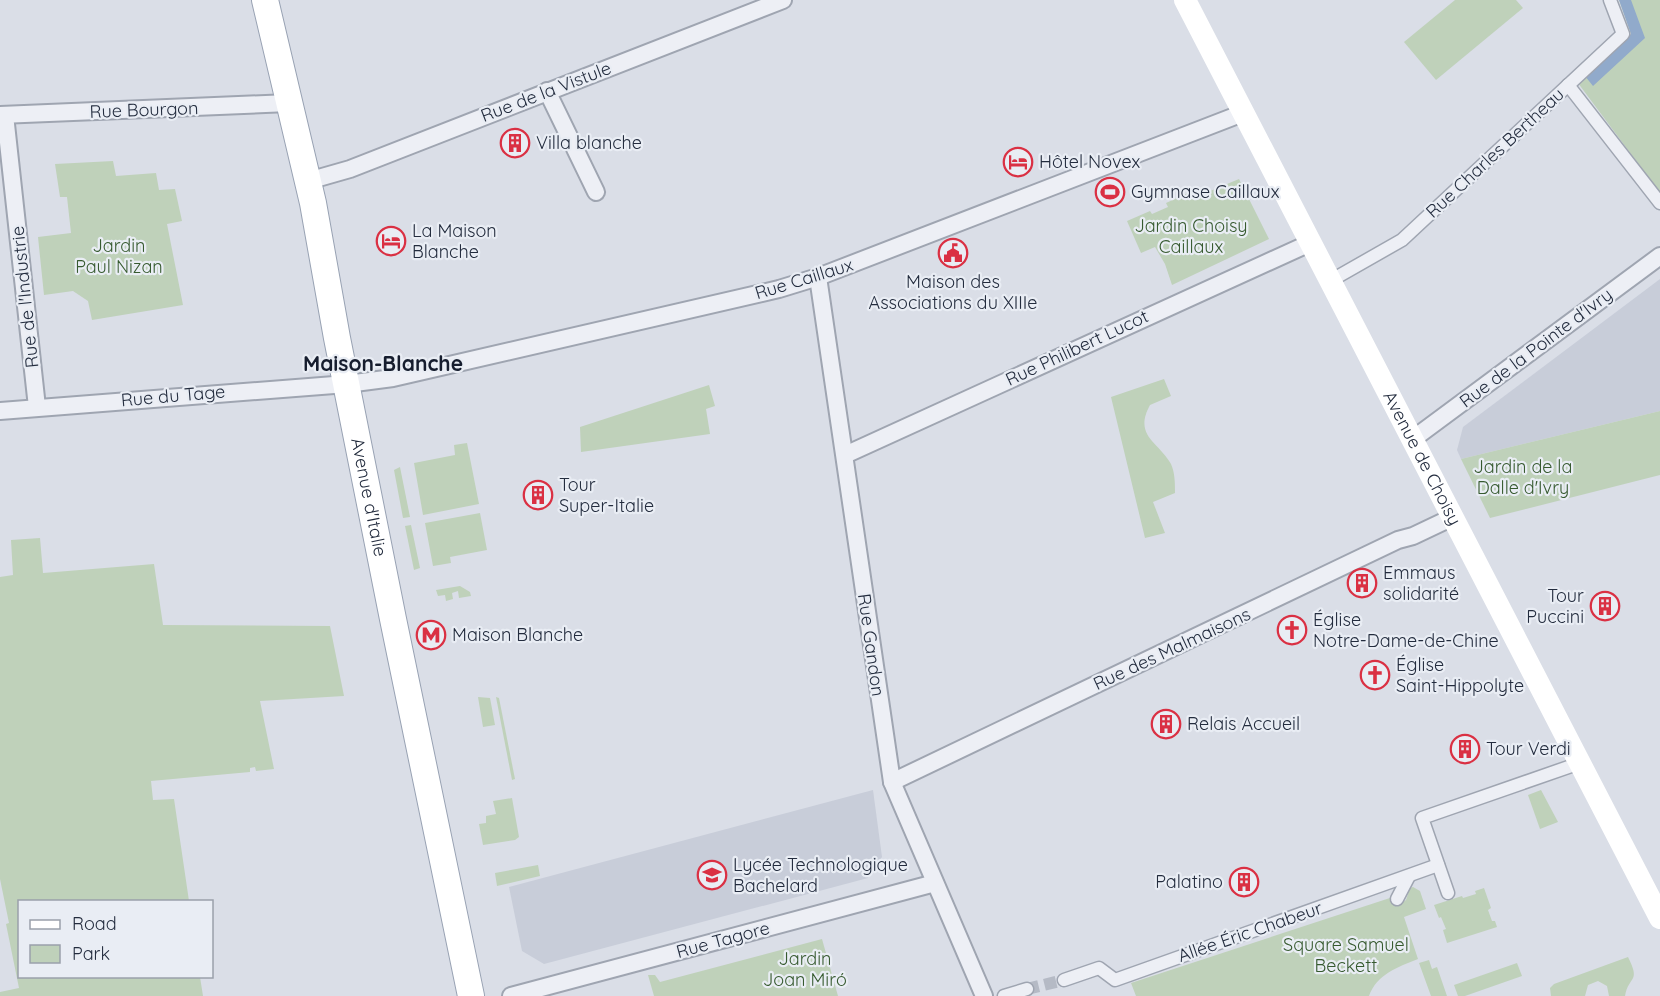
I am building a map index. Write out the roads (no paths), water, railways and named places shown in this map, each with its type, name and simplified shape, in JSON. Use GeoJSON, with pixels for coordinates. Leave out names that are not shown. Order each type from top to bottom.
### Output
{"type":"FeatureCollection","features":[{"type":"Feature","properties":{"kind":"main road","name":"Avenue d'Italie"},"geometry":{"type":"LineString","coordinates":[[266,0],[308,181],[471,996]]}},
{"type":"Feature","properties":{"kind":"main road","name":"Avenue de Choisy"},"geometry":{"type":"LineString","coordinates":[[1185,0],[1660,918]]}},
{"type":"Feature","properties":{"kind":"street","name":"Rue de la Vistule"},"geometry":{"type":"LineString","coordinates":[[308,181],[350,169],[783,0]]}},
{"type":"Feature","properties":{"kind":"street","name":"Rue Charles Bertheau"},"geometry":{"type":"LineString","coordinates":[[1330,281],[1402,240],[1623,34],[1610,0]]}},
{"type":"Feature","properties":{"kind":"street"},"geometry":{"type":"LineString","coordinates":[[1568,85],[1660,203]]}},
{"type":"Feature","properties":{"kind":"street"},"geometry":{"type":"LineString","coordinates":[[547,91],[596,192]]}},
{"type":"Feature","properties":{"kind":"street","name":"Rue Bourgon"},"geometry":{"type":"LineString","coordinates":[[3,115],[289,103]]}},
{"type":"Feature","properties":{"kind":"street","name":"Rue Caillaux"},"geometry":{"type":"LineString","coordinates":[[347,384],[404,375],[779,289],[818,277],[1242,112]]}},
{"type":"Feature","properties":{"kind":"street","name":"Rue de l'Industrie"},"geometry":{"type":"LineString","coordinates":[[3,115],[37,407]]}},
{"type":"Feature","properties":{"kind":"street","name":"Rue Philibert Lucot"},"geometry":{"type":"LineString","coordinates":[[845,455],[1310,243]]}},
{"type":"Feature","properties":{"kind":"street","name":"Rue de la Pointe d'Ivry"},"geometry":{"type":"LineString","coordinates":[[1413,439],[1660,256]]}},
{"type":"Feature","properties":{"kind":"street","name":"Rue Gandon"},"geometry":{"type":"LineString","coordinates":[[818,277],[892,782],[984,996]]}},
{"type":"Feature","properties":{"kind":"street","name":"Rue du Tage"},"geometry":{"type":"LineString","coordinates":[[0,411],[347,384]]}},
{"type":"Feature","properties":{"kind":"street","name":"Rue des Malmaisons"},"geometry":{"type":"LineString","coordinates":[[892,782],[1398,540],[1413,536],[1453,517]]}},
{"type":"Feature","properties":{"kind":"street"},"geometry":{"type":"LineString","coordinates":[[1448,893],[1422,818],[1580,763]]}},
{"type":"Feature","properties":{"kind":"street","name":"Allée Éric Chabeur"},"geometry":{"type":"LineString","coordinates":[[1064,980],[1099,968],[1115,980],[1438,866]]}},
{"type":"Feature","properties":{"kind":"street"},"geometry":{"type":"LineString","coordinates":[[1397,899],[1409,876]]}},
{"type":"Feature","properties":{"kind":"street","name":"Rue Tagore"},"geometry":{"type":"LineString","coordinates":[[511,996],[935,882]]}},
{"type":"Feature","properties":{"kind":"street"},"geometry":{"type":"LineString","coordinates":[[1004,996],[1027,988]]}},
{"type":"Feature","properties":{"kind":"water"},"geometry":{"type":"Polygon","coordinates":[[[1619,0],[1631,0],[1645,38],[1593,86],[1585,76],[1631,34],[1619,0]]]}},
{"type":"Feature","properties":{"kind":"tunnel"},"geometry":{"type":"LineString","coordinates":[[1027,989],[1064,980]]}},
{"type":"Feature","properties":{"kind":"place","name":"Villa blanche"},"geometry":{"type":"Point","coordinates":[515,143]}},
{"type":"Feature","properties":{"kind":"place","name":"Hôtel Novex"},"geometry":{"type":"Point","coordinates":[1018,162]}},
{"type":"Feature","properties":{"kind":"place","name":"Gymnase Caillaux"},"geometry":{"type":"Point","coordinates":[1110,192]}},
{"type":"Feature","properties":{"kind":"place","name":"La Maison Blanche"},"geometry":{"type":"Point","coordinates":[391,241]}},
{"type":"Feature","properties":{"kind":"place","name":"Maison des Associations du XIIIe"},"geometry":{"type":"Point","coordinates":[953,253]}},
{"type":"Feature","properties":{"kind":"place","name":"Tour Super-Italie"},"geometry":{"type":"Point","coordinates":[538,495]}},
{"type":"Feature","properties":{"kind":"place","name":"Emmaus solidarité"},"geometry":{"type":"Point","coordinates":[1362,583]}},
{"type":"Feature","properties":{"kind":"place","name":"Tour Puccini"},"geometry":{"type":"Point","coordinates":[1605,606]}},
{"type":"Feature","properties":{"kind":"place","name":"Église Notre-Dame-de-Chine"},"geometry":{"type":"Point","coordinates":[1292,630]}},
{"type":"Feature","properties":{"kind":"place","name":"Maison Blanche"},"geometry":{"type":"Point","coordinates":[431,635]}},
{"type":"Feature","properties":{"kind":"place","name":"Église Saint-Hippolyte"},"geometry":{"type":"Point","coordinates":[1375,675]}},
{"type":"Feature","properties":{"kind":"place","name":"Relais Accueil"},"geometry":{"type":"Point","coordinates":[1166,724]}},
{"type":"Feature","properties":{"kind":"place","name":"Tour Verdi"},"geometry":{"type":"Point","coordinates":[1465,749]}},
{"type":"Feature","properties":{"kind":"place","name":"Lycée Technologique Bachelard"},"geometry":{"type":"Point","coordinates":[712,875]}},
{"type":"Feature","properties":{"kind":"place","name":"Palatino"},"geometry":{"type":"Point","coordinates":[1244,882]}},
{"type":"Feature","properties":{"kind":"district","name":"Maison-Blanche"},"geometry":{"type":"Point","coordinates":[383,364]}},
{"type":"Feature","properties":{"kind":"park label","name":"Jardin Choisy Caillaux"},"geometry":{"type":"Point","coordinates":[1191,236]}},
{"type":"Feature","properties":{"kind":"park label","name":"Jardin Paul Nizan"},"geometry":{"type":"Point","coordinates":[119,256]}},
{"type":"Feature","properties":{"kind":"park label","name":"Jardin de la Dalle d'Ivry"},"geometry":{"type":"Point","coordinates":[1523,477]}},
{"type":"Feature","properties":{"kind":"park label","name":"Square Samuel Beckett"},"geometry":{"type":"Point","coordinates":[1346,955]}},
{"type":"Feature","properties":{"kind":"park label","name":"Jardin Joan Miró"},"geometry":{"type":"Point","coordinates":[805,969]}}]}
